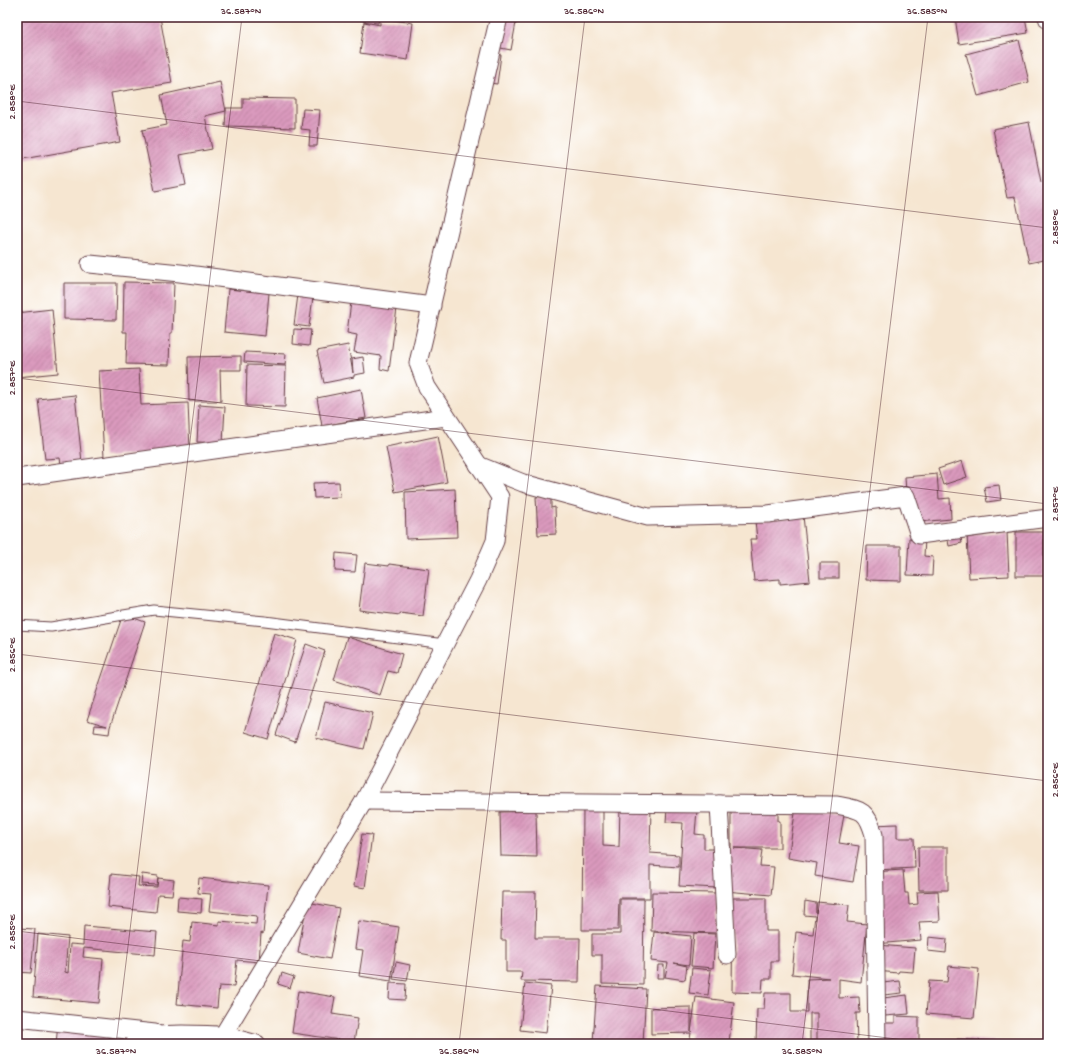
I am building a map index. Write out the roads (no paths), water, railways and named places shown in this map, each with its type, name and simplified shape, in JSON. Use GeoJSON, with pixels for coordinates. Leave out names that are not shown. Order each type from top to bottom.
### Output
{"type":"FeatureCollection","features":[{"type":"Feature","properties":{"kind":"street"},"geometry":{"type":"LineString","coordinates":[[223,1035],[364,800],[478,580],[495,541],[500,497],[427,387],[418,363],[499,17]]}},
{"type":"Feature","properties":{"kind":"street"},"geometry":{"type":"LineString","coordinates":[[90,264],[180,273],[432,306]]}},
{"type":"Feature","properties":{"kind":"street"},"geometry":{"type":"LineString","coordinates":[[17,478],[446,417]]}},
{"type":"Feature","properties":{"kind":"street"},"geometry":{"type":"LineString","coordinates":[[478,465],[523,483],[648,517],[768,514],[906,496],[919,535],[1048,518]]}},
{"type":"Feature","properties":{"kind":"street"},"geometry":{"type":"LineString","coordinates":[[364,800],[838,805],[859,809],[870,820],[874,835],[877,1044]]}},
{"type":"Feature","properties":{"kind":"street"},"geometry":{"type":"LineString","coordinates":[[719,804],[727,955]]}},
{"type":"Feature","properties":{"kind":"street"},"geometry":{"type":"LineString","coordinates":[[17,1018],[167,1034],[223,1035],[257,1044]]}},
{"type":"Feature","properties":{"kind":"street"},"geometry":{"type":"LineString","coordinates":[[134,1044],[140,1039],[167,1034]]}},
{"type":"Feature","properties":{"kind":"lane"},"geometry":{"type":"LineString","coordinates":[[17,625],[51,627],[154,610],[265,621],[445,644]]}}]}
